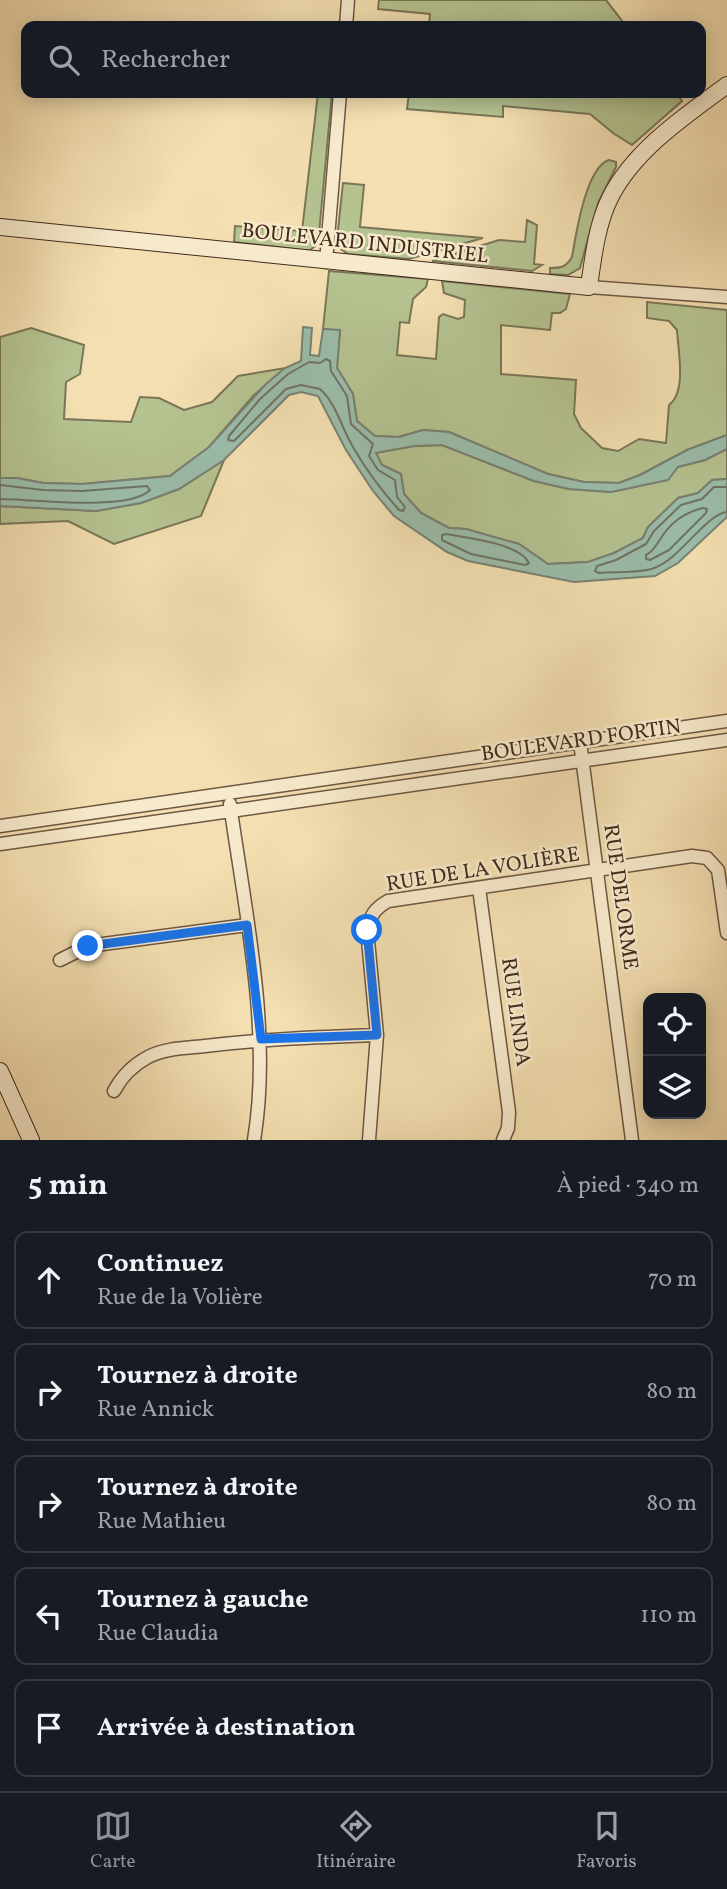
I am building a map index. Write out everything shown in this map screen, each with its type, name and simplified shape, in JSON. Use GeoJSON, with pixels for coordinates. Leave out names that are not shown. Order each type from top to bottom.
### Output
{"type":"FeatureCollection","features":[{"type":"Feature","properties":{"kind":"street"},"geometry":{"type":"LineString","coordinates":[[346,21],[348,0]]}},
{"type":"Feature","properties":{"kind":"street"},"geometry":{"type":"LineString","coordinates":[[589,287],[601,227],[610,199],[623,177],[642,155],[685,116],[727,85]]}},
{"type":"Feature","properties":{"kind":"street"},"geometry":{"type":"LineString","coordinates":[[326,262],[340,98]]}},
{"type":"Feature","properties":{"kind":"street","name":"BOULEVARD INDUSTRIEL"},"geometry":{"type":"LineString","coordinates":[[0,227],[326,262],[727,297]]}},
{"type":"Feature","properties":{"kind":"street","name":"BOULEVARD FORTIN"},"geometry":{"type":"LineString","coordinates":[[0,826],[727,721]]}},
{"type":"Feature","properties":{"kind":"street","name":"BOULEVARD FORTIN"},"geometry":{"type":"LineString","coordinates":[[0,844],[721,740],[713,723]]}},
{"type":"Feature","properties":{"kind":"street","name":"RUE DELORME"},"geometry":{"type":"LineString","coordinates":[[580,743],[632,1140]]}},
{"type":"Feature","properties":{"kind":"street"},"geometry":{"type":"LineString","coordinates":[[449,761],[451,779]]}},
{"type":"Feature","properties":{"kind":"street"},"geometry":{"type":"LineString","coordinates":[[328,779],[330,797]]}},
{"type":"Feature","properties":{"kind":"street"},"geometry":{"type":"LineString","coordinates":[[228,793],[261,1039],[254,1140]]}},
{"type":"Feature","properties":{"kind":"street"},"geometry":{"type":"LineString","coordinates":[[92,813],[96,831]]}},
{"type":"Feature","properties":{"kind":"street","name":"RUE DE LA VOLIÈRE"},"geometry":{"type":"LineString","coordinates":[[369,1140],[377,1035],[367,930],[370,915],[388,901],[692,856],[707,858],[718,870],[727,933]]}},
{"type":"Feature","properties":{"kind":"street","name":"RUE LINDA"},"geometry":{"type":"LineString","coordinates":[[480,888],[509,1112],[508,1128],[503,1140]]}},
{"type":"Feature","properties":{"kind":"street"},"geometry":{"type":"LineString","coordinates":[[60,960],[88,946],[247,925]]}},
{"type":"Feature","properties":{"kind":"street"},"geometry":{"type":"LineString","coordinates":[[114,1091],[122,1077],[149,1057],[168,1050],[261,1039],[377,1035]]}},
{"type":"Feature","properties":{"kind":"street"},"geometry":{"type":"LineString","coordinates":[[0,1071],[31,1140]]}},
{"type":"Feature","properties":{"kind":"green space"},"geometry":{"type":"Polygon","coordinates":[[[379,0],[606,0],[622,21],[429,21],[430,14],[378,9],[379,0]]]}},
{"type":"Feature","properties":{"kind":"green space"},"geometry":{"type":"Polygon","coordinates":[[[317,98],[332,98],[318,244],[310,250],[303,250],[234,242],[235,226],[302,231],[317,98]]]}},
{"type":"Feature","properties":{"kind":"green space"},"geometry":{"type":"Polygon","coordinates":[[[408,98],[680,98],[682,101],[632,145],[590,114],[503,106],[503,117],[407,109],[408,98]]]}},
{"type":"Feature","properties":{"kind":"green space"},"geometry":{"type":"Polygon","coordinates":[[[609,160],[616,162],[616,167],[598,203],[580,268],[568,275],[550,274],[550,268],[563,266],[572,257],[588,188],[601,165],[609,160]]]}},
{"type":"Feature","properties":{"kind":"green space"},"geometry":{"type":"Polygon","coordinates":[[[343,183],[364,185],[360,227],[483,238],[409,259],[348,254],[338,247],[337,240],[343,183]]]}},
{"type":"Feature","properties":{"kind":"green space"},"geometry":{"type":"Polygon","coordinates":[[[527,220],[537,225],[534,264],[542,265],[532,271],[432,261],[499,240],[525,242],[527,220]]]}},
{"type":"Feature","properties":{"kind":"green space"},"geometry":{"type":"Polygon","coordinates":[[[329,271],[428,279],[426,287],[413,299],[409,323],[400,322],[397,355],[436,359],[439,317],[443,314],[458,319],[464,317],[465,300],[444,293],[442,281],[570,294],[566,309],[560,313],[552,313],[550,330],[501,325],[501,374],[576,380],[574,414],[581,428],[602,448],[618,451],[639,439],[666,443],[669,405],[675,399],[680,381],[677,330],[669,321],[647,318],[647,302],[727,310],[727,435],[687,450],[619,483],[584,482],[548,474],[449,432],[423,430],[398,437],[375,436],[357,421],[353,394],[337,368],[340,331],[323,329],[329,271]]]}},
{"type":"Feature","properties":{"kind":"green space"},"geometry":{"type":"Polygon","coordinates":[[[31,328],[84,345],[80,374],[66,382],[64,419],[131,422],[140,397],[159,398],[184,410],[212,402],[238,376],[285,368],[254,395],[209,447],[170,476],[82,484],[0,478],[0,337],[31,328]]]}},
{"type":"Feature","properties":{"kind":"green space"},"geometry":{"type":"Polygon","coordinates":[[[442,445],[534,481],[569,489],[611,492],[638,486],[678,467],[705,460],[727,449],[727,479],[712,480],[698,493],[678,498],[648,527],[643,538],[614,553],[588,562],[548,564],[519,544],[466,529],[449,528],[421,513],[404,494],[401,474],[382,465],[375,453],[414,446],[442,445]]]}},
{"type":"Feature","properties":{"kind":"green space"},"geometry":{"type":"Polygon","coordinates":[[[224,460],[201,516],[114,544],[68,521],[0,524],[0,506],[96,511],[141,503],[179,489],[224,460]]]}},
{"type":"Feature","properties":{"kind":"water"},"geometry":{"type":"Polygon","coordinates":[[[303,327],[312,328],[310,355],[319,356],[323,329],[340,330],[337,368],[353,394],[357,421],[375,436],[399,437],[423,430],[449,432],[548,474],[584,482],[619,483],[687,450],[727,435],[727,449],[705,460],[678,467],[668,480],[611,492],[569,489],[534,481],[442,445],[414,446],[376,453],[382,465],[401,474],[404,494],[421,513],[449,528],[466,529],[519,544],[548,564],[588,562],[614,553],[643,538],[648,527],[678,498],[698,493],[712,480],[727,479],[727,517],[678,563],[655,576],[574,582],[468,561],[447,552],[394,516],[373,491],[346,450],[318,396],[301,392],[289,395],[224,460],[179,489],[141,503],[96,511],[0,506],[0,478],[82,484],[170,476],[209,447],[266,384],[285,368],[301,361],[303,327]]]}},
{"type":"Feature","properties":{"kind":"route"},"geometry":{"type":"LineString","coordinates":[[88,946],[247,925],[261,1039],[377,1035],[367,930]]}}]}
